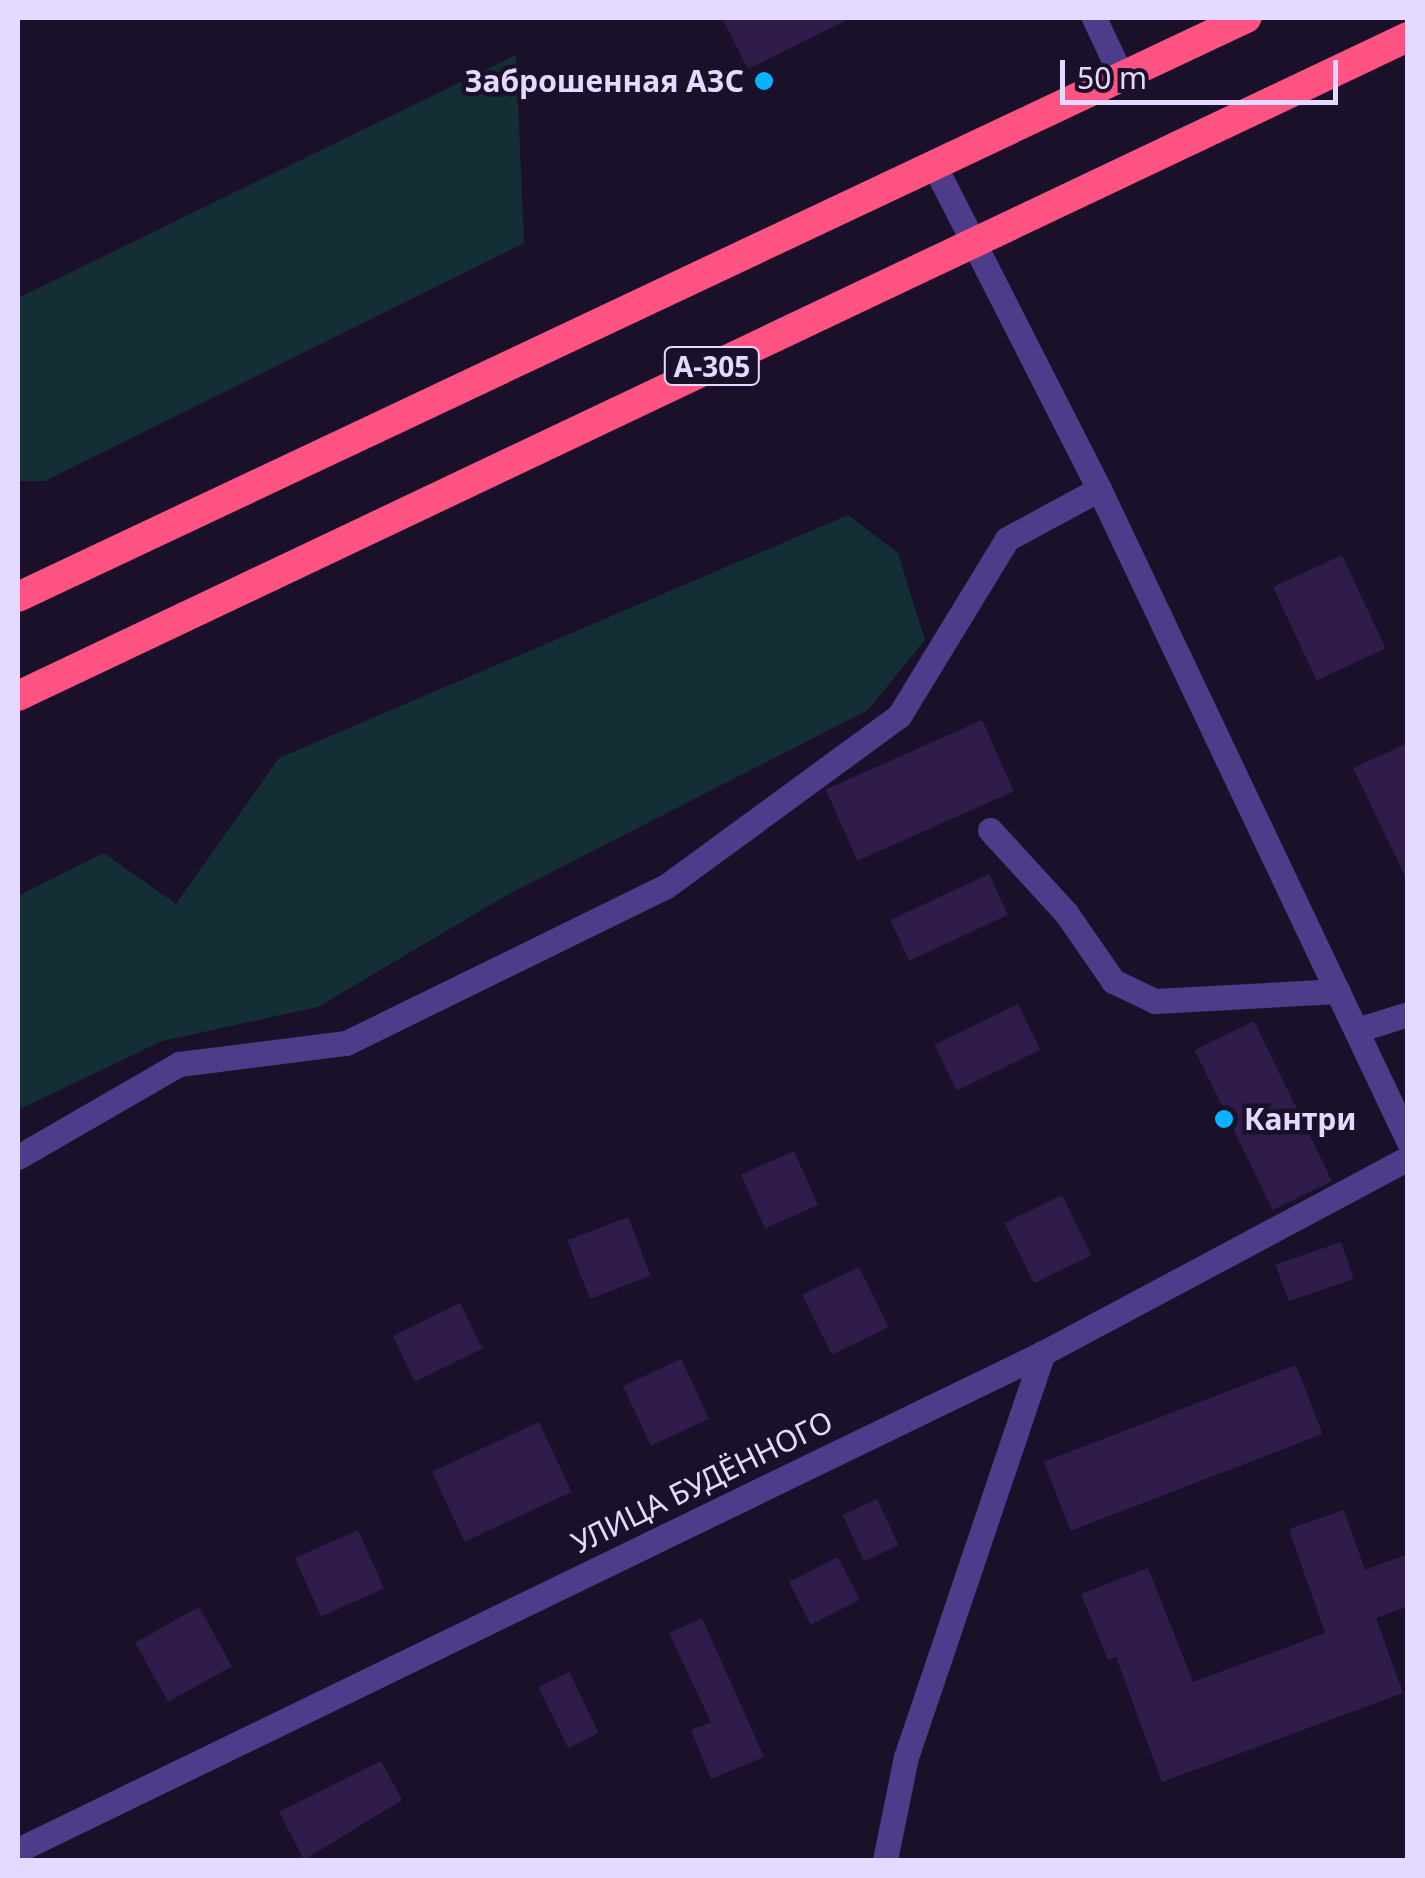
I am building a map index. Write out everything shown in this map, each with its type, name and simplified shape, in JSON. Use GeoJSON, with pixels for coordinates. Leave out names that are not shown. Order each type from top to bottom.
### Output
{"type":"FeatureCollection","features":[{"type":"Feature","properties":{"kind":"highway"},"geometry":{"type":"LineString","coordinates":[[18,597],[1246,18]]}},
{"type":"Feature","properties":{"kind":"highway","name":"А-305"},"geometry":{"type":"LineString","coordinates":[[18,696],[1408,36]]}},
{"type":"Feature","properties":{"kind":"street"},"geometry":{"type":"LineString","coordinates":[[1094,18],[1121,75]]}},
{"type":"Feature","properties":{"kind":"street"},"geometry":{"type":"LineString","coordinates":[[933,164],[1099,489],[1408,1140]]}},
{"type":"Feature","properties":{"kind":"street"},"geometry":{"type":"LineString","coordinates":[[18,1157],[179,1064],[346,1043],[665,887],[899,716],[1007,540],[1099,489]]}},
{"type":"Feature","properties":{"kind":"street"},"geometry":{"type":"LineString","coordinates":[[990,830],[1066,913],[1112,981],[1155,1002],[1338,991]]}},
{"type":"Feature","properties":{"kind":"street"},"geometry":{"type":"LineString","coordinates":[[1357,1030],[1408,1014]]}},
{"type":"Feature","properties":{"kind":"street","name":"УЛИЦА БУДЁННОГО"},"geometry":{"type":"LineString","coordinates":[[18,1850],[1043,1353],[1408,1158]]}},
{"type":"Feature","properties":{"kind":"street"},"geometry":{"type":"LineString","coordinates":[[885,1860],[906,1757],[1043,1353]]}},
{"type":"Feature","properties":{"kind":"green space"},"geometry":{"type":"Polygon","coordinates":[[[516,55],[524,243],[45,481],[18,481],[18,298],[516,55]]]}},
{"type":"Feature","properties":{"kind":"green space"},"geometry":{"type":"Polygon","coordinates":[[[848,515],[898,553],[925,640],[868,710],[507,895],[318,1007],[162,1041],[18,1110],[18,896],[104,853],[176,904],[279,758],[848,515]]]}},
{"type":"Feature","properties":{"kind":"building"},"geometry":{"type":"Polygon","coordinates":[[[722,18],[851,18],[748,69],[722,18]]]}},
{"type":"Feature","properties":{"kind":"building"},"geometry":{"type":"Polygon","coordinates":[[[1342,555],[1386,648],[1317,680],[1273,587],[1342,555]]]}},
{"type":"Feature","properties":{"kind":"building"},"geometry":{"type":"Polygon","coordinates":[[[982,720],[1014,791],[858,861],[826,790],[982,720]]]}},
{"type":"Feature","properties":{"kind":"building"},"geometry":{"type":"Polygon","coordinates":[[[1408,743],[1408,882],[1353,768],[1408,743]]]}},
{"type":"Feature","properties":{"kind":"building"},"geometry":{"type":"Polygon","coordinates":[[[989,874],[1008,915],[909,961],[890,920],[989,874]]]}},
{"type":"Feature","properties":{"kind":"building"},"geometry":{"type":"Polygon","coordinates":[[[1018,1004],[1040,1050],[957,1091],[934,1045],[1018,1004]]]}},
{"type":"Feature","properties":{"kind":"building"},"geometry":{"type":"Polygon","coordinates":[[[1254,1021],[1332,1181],[1273,1210],[1195,1050],[1254,1021]]]}},
{"type":"Feature","properties":{"kind":"building"},"geometry":{"type":"Polygon","coordinates":[[[794,1151],[818,1205],[765,1228],[741,1175],[794,1151]]]}},
{"type":"Feature","properties":{"kind":"building"},"geometry":{"type":"Polygon","coordinates":[[[1062,1195],[1091,1255],[1034,1283],[1004,1223],[1062,1195]]]}},
{"type":"Feature","properties":{"kind":"building"},"geometry":{"type":"Polygon","coordinates":[[[628,1217],[651,1276],[590,1299],[567,1240],[628,1217]]]}},
{"type":"Feature","properties":{"kind":"building"},"geometry":{"type":"Polygon","coordinates":[[[1341,1242],[1354,1279],[1288,1301],[1276,1264],[1341,1242]]]}},
{"type":"Feature","properties":{"kind":"building"},"geometry":{"type":"Polygon","coordinates":[[[859,1267],[888,1327],[832,1355],[802,1295],[859,1267]]]}},
{"type":"Feature","properties":{"kind":"building"},"geometry":{"type":"Polygon","coordinates":[[[460,1303],[482,1349],[415,1382],[393,1336],[460,1303]]]}},
{"type":"Feature","properties":{"kind":"building"},"geometry":{"type":"Polygon","coordinates":[[[681,1359],[709,1419],[651,1446],[623,1386],[681,1359]]]}},
{"type":"Feature","properties":{"kind":"building"},"geometry":{"type":"Polygon","coordinates":[[[1296,1365],[1323,1434],[1070,1531],[1044,1462],[1296,1365]]]}},
{"type":"Feature","properties":{"kind":"building"},"geometry":{"type":"Polygon","coordinates":[[[539,1422],[572,1492],[465,1542],[432,1472],[539,1422]]]}},
{"type":"Feature","properties":{"kind":"building"},"geometry":{"type":"Polygon","coordinates":[[[877,1499],[899,1545],[864,1561],[843,1515],[877,1499]]]}},
{"type":"Feature","properties":{"kind":"building"},"geometry":{"type":"Polygon","coordinates":[[[1344,1510],[1365,1570],[1408,1554],[1408,1606],[1376,1618],[1403,1693],[1162,1782],[1116,1657],[1108,1660],[1081,1594],[1148,1568],[1193,1682],[1325,1633],[1289,1529],[1344,1510]]]}},
{"type":"Feature","properties":{"kind":"building"},"geometry":{"type":"Polygon","coordinates":[[[358,1530],[384,1588],[321,1617],[295,1558],[358,1530]]]}},
{"type":"Feature","properties":{"kind":"building"},"geometry":{"type":"Polygon","coordinates":[[[838,1557],[860,1600],[811,1625],[789,1582],[838,1557]]]}},
{"type":"Feature","properties":{"kind":"building"},"geometry":{"type":"Polygon","coordinates":[[[199,1607],[232,1666],[168,1702],[135,1642],[199,1607]]]}},
{"type":"Feature","properties":{"kind":"building"},"geometry":{"type":"Polygon","coordinates":[[[702,1618],[764,1757],[711,1779],[691,1730],[711,1722],[669,1633],[702,1618]]]}},
{"type":"Feature","properties":{"kind":"building"},"geometry":{"type":"Polygon","coordinates":[[[569,1672],[599,1733],[568,1748],[538,1687],[569,1672]]]}},
{"type":"Feature","properties":{"kind":"building"},"geometry":{"type":"Polygon","coordinates":[[[381,1761],[402,1800],[304,1860],[279,1812],[381,1761]]]}},
{"type":"Feature","properties":{"kind":"place","name":"Заброшенная АЗС"},"geometry":{"type":"Point","coordinates":[764,81]}},
{"type":"Feature","properties":{"kind":"place","name":"Кантри"},"geometry":{"type":"Point","coordinates":[1224,1119]}}]}
